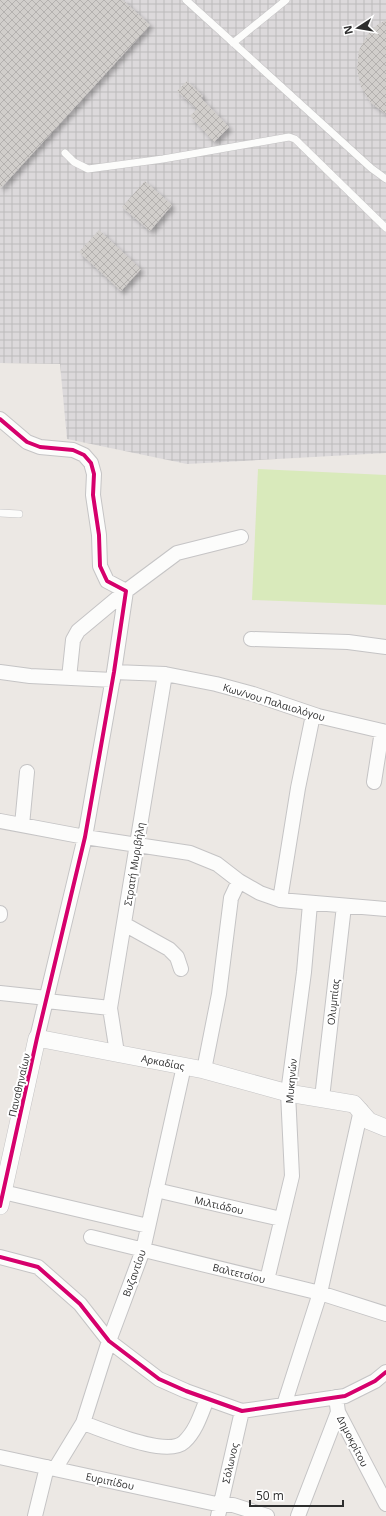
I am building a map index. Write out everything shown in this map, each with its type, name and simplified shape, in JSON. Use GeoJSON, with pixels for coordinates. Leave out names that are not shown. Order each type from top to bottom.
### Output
{"type":"FeatureCollection","features":[{"type":"Feature","properties":{"kind":"street"},"geometry":{"type":"LineString","coordinates":[[0,419],[21,438],[33,445],[47,448],[66,448],[73,450],[88,459],[94,474],[93,495],[99,534],[100,566],[107,581],[126,591]]}},
{"type":"Feature","properties":{"kind":"street"},"geometry":{"type":"LineString","coordinates":[[68,678],[73,640],[78,631],[126,591],[177,553],[241,537]]}},
{"type":"Feature","properties":{"kind":"street"},"geometry":{"type":"LineString","coordinates":[[38,1038],[85,837],[126,591]]}},
{"type":"Feature","properties":{"kind":"street"},"geometry":{"type":"LineString","coordinates":[[251,639],[348,642],[386,647]]}},
{"type":"Feature","properties":{"kind":"street","name":"Κων/νου Παλαιολόγου"},"geometry":{"type":"LineString","coordinates":[[0,672],[30,676],[68,678],[166,674],[231,688],[313,715],[385,730]]}},
{"type":"Feature","properties":{"kind":"street","name":"Στρατή Μυριβήλη"},"geometry":{"type":"LineString","coordinates":[[117,1053],[110,1008],[166,674]]}},
{"type":"Feature","properties":{"kind":"street"},"geometry":{"type":"LineString","coordinates":[[280,900],[298,788],[313,715]]}},
{"type":"Feature","properties":{"kind":"street"},"geometry":{"type":"LineString","coordinates":[[374,782],[385,730]]}},
{"type":"Feature","properties":{"kind":"street"},"geometry":{"type":"LineString","coordinates":[[22,825],[27,772]]}},
{"type":"Feature","properties":{"kind":"street"},"geometry":{"type":"LineString","coordinates":[[0,821],[85,837],[190,853],[217,864],[240,881],[260,893],[280,900],[310,904],[386,909]]}},
{"type":"Feature","properties":{"kind":"street"},"geometry":{"type":"LineString","coordinates":[[204,1070],[219,994],[231,898],[240,881]]}},
{"type":"Feature","properties":{"kind":"street","name":"Μυκηνών"},"geometry":{"type":"LineString","coordinates":[[266,1280],[292,1176],[288,1093],[304,972],[310,904]]}},
{"type":"Feature","properties":{"kind":"street","name":"Ολυμπίας"},"geometry":{"type":"LineString","coordinates":[[322,1098],[344,906]]}},
{"type":"Feature","properties":{"kind":"street"},"geometry":{"type":"LineString","coordinates":[[124,924],[169,949],[177,957],[181,969]]}},
{"type":"Feature","properties":{"kind":"street"},"geometry":{"type":"LineString","coordinates":[[0,993],[110,1008]]}},
{"type":"Feature","properties":{"kind":"street","name":"Αρκαδίας"},"geometry":{"type":"LineString","coordinates":[[38,1038],[204,1070],[288,1093],[354,1104],[369,1121],[386,1128]]}},
{"type":"Feature","properties":{"kind":"street","name":"Παναθηναίων"},"geometry":{"type":"LineString","coordinates":[[2,1199],[38,1038]]}},
{"type":"Feature","properties":{"kind":"street","name":"Βυζαντίου"},"geometry":{"type":"LineString","coordinates":[[35,1516],[51,1468],[84,1423],[109,1341],[143,1250],[184,1066]]}},
{"type":"Feature","properties":{"kind":"street"},"geometry":{"type":"LineString","coordinates":[[284,1405],[320,1293],[360,1110]]}},
{"type":"Feature","properties":{"kind":"street","name":"Μιλτιάδου"},"geometry":{"type":"LineString","coordinates":[[156,1190],[282,1219]]}},
{"type":"Feature","properties":{"kind":"street"},"geometry":{"type":"LineString","coordinates":[[2,1199],[148,1226]]}},
{"type":"Feature","properties":{"kind":"street","name":"Βαλτετσίου"},"geometry":{"type":"LineString","coordinates":[[91,1236],[320,1293],[386,1314]]}},
{"type":"Feature","properties":{"kind":"street"},"geometry":{"type":"LineString","coordinates":[[0,1257],[38,1267],[80,1304],[109,1341],[159,1379],[207,1399],[242,1411],[345,1396],[375,1381],[386,1372]]}},
{"type":"Feature","properties":{"kind":"street","name":"Δημοκρίτου"},"geometry":{"type":"LineString","coordinates":[[336,1397],[338,1412],[386,1504]]}},
{"type":"Feature","properties":{"kind":"street"},"geometry":{"type":"LineString","coordinates":[[84,1423],[129,1439],[164,1448],[182,1444],[190,1437],[207,1399]]}},
{"type":"Feature","properties":{"kind":"street","name":"Σόλωνος"},"geometry":{"type":"LineString","coordinates":[[219,1510],[242,1411]]}},
{"type":"Feature","properties":{"kind":"street"},"geometry":{"type":"LineString","coordinates":[[298,1516],[338,1412]]}},
{"type":"Feature","properties":{"kind":"street","name":"Ευριπίδου"},"geometry":{"type":"LineString","coordinates":[[0,1457],[51,1468],[219,1510],[233,1504],[267,1516]]}},
{"type":"Feature","properties":{"kind":"lane"},"geometry":{"type":"LineString","coordinates":[[186,0],[371,168],[386,179]]}},
{"type":"Feature","properties":{"kind":"lane"},"geometry":{"type":"LineString","coordinates":[[233,43],[286,0]]}},
{"type":"Feature","properties":{"kind":"lane"},"geometry":{"type":"LineString","coordinates":[[65,153],[74,162],[88,170],[163,159],[289,137],[295,139],[386,228]]}},
{"type":"Feature","properties":{"kind":"lane"},"geometry":{"type":"LineString","coordinates":[[0,513],[19,514]]}},
{"type":"Feature","properties":{"kind":"shaded area"},"geometry":{"type":"Polygon","coordinates":[[[0,0],[386,0],[386,453],[187,464],[67,439],[60,364],[0,363],[0,0]]]}},
{"type":"Feature","properties":{"kind":"green space"},"geometry":{"type":"Polygon","coordinates":[[[258,469],[386,475],[386,605],[252,600],[258,469]]]}},
{"type":"Feature","properties":{"kind":"building"},"geometry":{"type":"Polygon","coordinates":[[[0,0],[123,0],[150,25],[0,189],[0,0]]]}},
{"type":"Feature","properties":{"kind":"building"},"geometry":{"type":"Polygon","coordinates":[[[386,20],[386,114],[371,103],[361,87],[357,69],[359,50],[368,34],[377,25],[386,20]]]}},
{"type":"Feature","properties":{"kind":"building"},"geometry":{"type":"Polygon","coordinates":[[[187,81],[203,96],[201,98],[229,127],[214,142],[190,116],[197,109],[177,91],[187,81]]]}},
{"type":"Feature","properties":{"kind":"building"},"geometry":{"type":"Polygon","coordinates":[[[145,181],[172,205],[150,231],[122,207],[145,181]]]}},
{"type":"Feature","properties":{"kind":"building"},"geometry":{"type":"Polygon","coordinates":[[[99,230],[141,269],[121,291],[79,252],[99,230]]]}},
{"type":"Feature","properties":{"kind":"cycle path"},"geometry":{"type":"LineString","coordinates":[[0,419],[27,442],[40,447],[73,450],[84,455],[91,463],[94,474],[93,495],[99,535],[100,566],[107,581],[126,591],[114,672],[85,837],[37,1038],[0,1206]]}},
{"type":"Feature","properties":{"kind":"cycle path"},"geometry":{"type":"LineString","coordinates":[[0,1257],[38,1267],[80,1304],[109,1341],[159,1379],[186,1391],[242,1411],[345,1396],[375,1381],[386,1372]]}}]}
